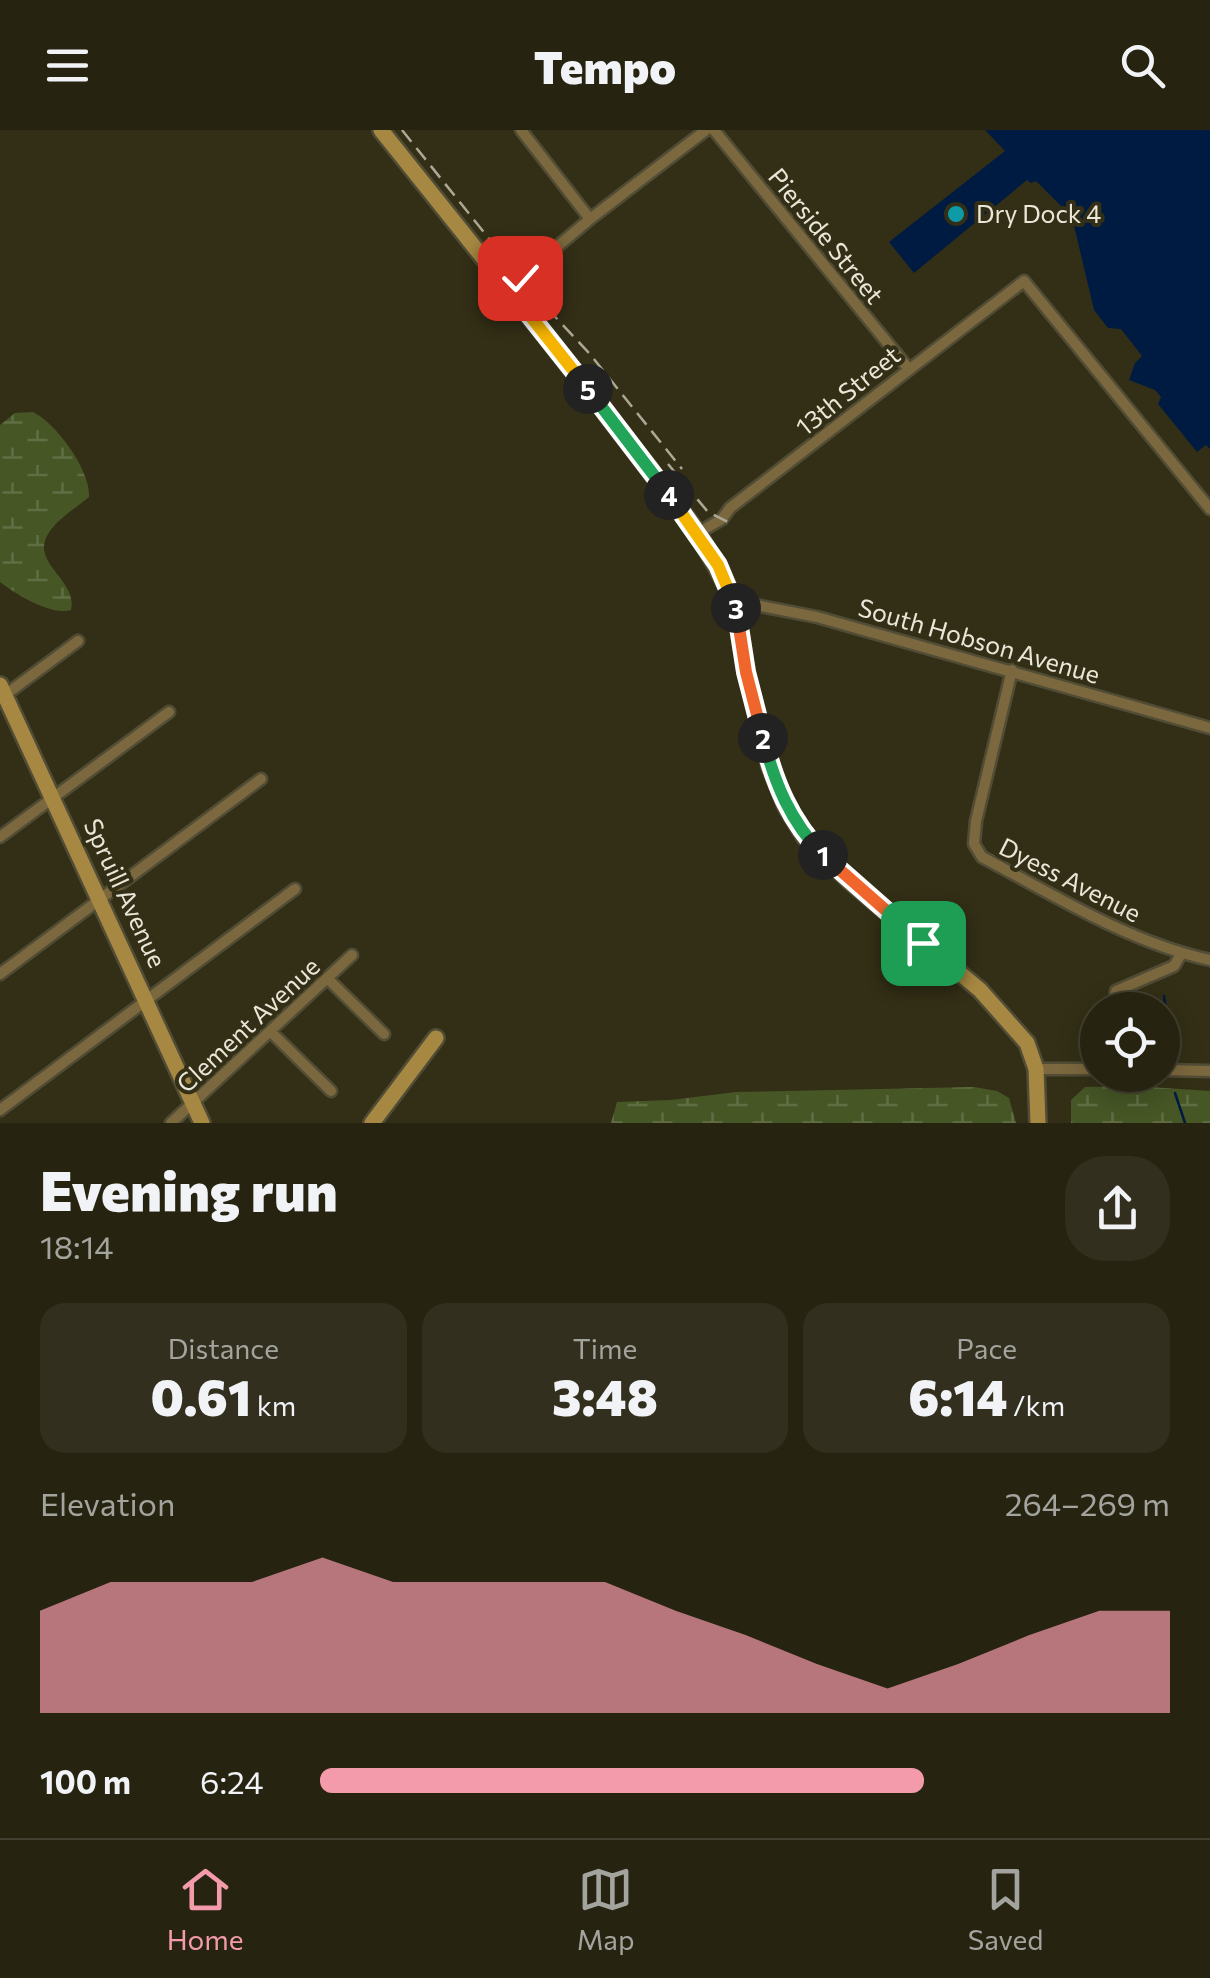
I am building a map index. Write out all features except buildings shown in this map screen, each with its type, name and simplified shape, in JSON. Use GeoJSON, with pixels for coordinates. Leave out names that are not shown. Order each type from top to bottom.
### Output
{"type":"FeatureCollection","features":[{"type":"Feature","properties":{"kind":"street"},"geometry":{"type":"LineString","coordinates":[[380,130],[698,533],[735,601],[746,672],[770,766],[786,806],[805,837],[850,882],[980,990],[1027,1043],[1036,1069],[1038,1123]]}},
{"type":"Feature","properties":{"kind":"street"},"geometry":{"type":"LineString","coordinates":[[521,130],[590,219]]}},
{"type":"Feature","properties":{"kind":"street"},"geometry":{"type":"LineString","coordinates":[[508,288],[590,219],[710,130]]}},
{"type":"Feature","properties":{"kind":"street","name":"Pierside Street"},"geometry":{"type":"LineString","coordinates":[[710,130],[908,368]]}},
{"type":"Feature","properties":{"kind":"street","name":"13th Street"},"geometry":{"type":"LineString","coordinates":[[698,533],[722,519],[730,508],[1024,280],[1210,508]]}},
{"type":"Feature","properties":{"kind":"street","name":"South Hobson Avenue"},"geometry":{"type":"LineString","coordinates":[[735,601],[817,617],[1210,728]]}},
{"type":"Feature","properties":{"kind":"street"},"geometry":{"type":"LineString","coordinates":[[2,693],[78,641]]}},
{"type":"Feature","properties":{"kind":"street","name":"Dyess Avenue"},"geometry":{"type":"LineString","coordinates":[[1012,670],[976,821],[974,844],[982,857],[1128,934],[1181,954],[1210,960]]}},
{"type":"Feature","properties":{"kind":"street","name":"Spruill Avenue"},"geometry":{"type":"LineString","coordinates":[[2,693],[202,1123]]}},
{"type":"Feature","properties":{"kind":"street"},"geometry":{"type":"LineString","coordinates":[[0,838],[169,712]]}},
{"type":"Feature","properties":{"kind":"street"},"geometry":{"type":"LineString","coordinates":[[0,974],[262,779]]}},
{"type":"Feature","properties":{"kind":"street"},"geometry":{"type":"LineString","coordinates":[[0,1110],[295,889]]}},
{"type":"Feature","properties":{"kind":"street"},"geometry":{"type":"LineString","coordinates":[[1116,992],[1174,966],[1181,954]]}},
{"type":"Feature","properties":{"kind":"street","name":"Clement Avenue"},"geometry":{"type":"LineString","coordinates":[[171,1123],[352,955]]}},
{"type":"Feature","properties":{"kind":"street"},"geometry":{"type":"LineString","coordinates":[[328,979],[384,1034]]}},
{"type":"Feature","properties":{"kind":"street"},"geometry":{"type":"LineString","coordinates":[[272,1033],[331,1091]]}},
{"type":"Feature","properties":{"kind":"street"},"geometry":{"type":"LineString","coordinates":[[372,1123],[436,1038]]}},
{"type":"Feature","properties":{"kind":"street"},"geometry":{"type":"LineString","coordinates":[[1036,1069],[1080,1070]]}},
{"type":"Feature","properties":{"kind":"street"},"geometry":{"type":"LineString","coordinates":[[1180,1071],[1210,1072]]}},
{"type":"Feature","properties":{"kind":"green space"},"geometry":{"type":"Polygon","coordinates":[[[33,412],[52,426],[70,449],[88,486],[89,497],[55,525],[44,546],[45,555],[68,590],[71,610],[44,607],[0,582],[0,425],[15,413],[33,412]]]}},
{"type":"Feature","properties":{"kind":"green space"},"geometry":{"type":"Polygon","coordinates":[[[974,1087],[997,1091],[1009,1098],[1016,1123],[611,1123],[617,1102],[736,1092],[974,1087]]]}},
{"type":"Feature","properties":{"kind":"green space"},"geometry":{"type":"Polygon","coordinates":[[[1210,1091],[1210,1123],[1071,1123],[1071,1100],[1080,1092],[1210,1091]]]}},
{"type":"Feature","properties":{"kind":"water"},"geometry":{"type":"Polygon","coordinates":[[[985,130],[1210,130],[1210,449],[1206,445],[1197,452],[1158,404],[1161,397],[1155,390],[1129,380],[1142,356],[1121,329],[1108,328],[1094,310],[1072,217],[1036,181],[1027,180],[914,273],[889,242],[1005,151],[985,130]]]}},
{"type":"Feature","properties":{"kind":"waterway"},"geometry":{"type":"LineString","coordinates":[[1175,1093],[1185,1123]]}},
{"type":"Feature","properties":{"kind":"railway"},"geometry":{"type":"LineString","coordinates":[[402,130],[531,291],[589,353],[682,469]]}},
{"type":"Feature","properties":{"kind":"railway"},"geometry":{"type":"LineString","coordinates":[[668,464],[708,512],[728,522]]}},
{"type":"Feature","properties":{"kind":"place","name":"Dry Dock 4"},"geometry":{"type":"Point","coordinates":[956,214]}},
{"type":"Feature","properties":{"kind":"route"},"geometry":{"type":"LineString","coordinates":[[520,278],[508,288],[698,533],[718,565],[735,601],[746,672],[770,766],[786,806],[805,837],[850,882],[923,943]]}}]}
